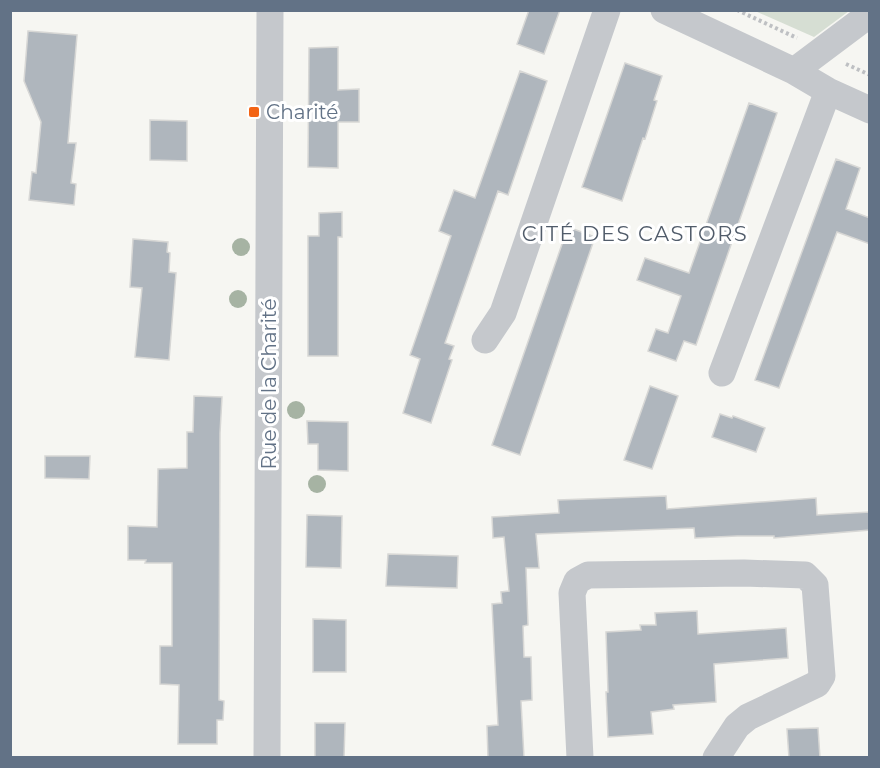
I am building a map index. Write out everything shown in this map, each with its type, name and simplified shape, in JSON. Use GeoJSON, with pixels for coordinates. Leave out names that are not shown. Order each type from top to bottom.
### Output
{"type":"FeatureCollection","features":[{"type":"Feature","properties":{"kind":"street","name":"Rue de la Charité"},"geometry":{"type":"LineString","coordinates":[[267,758],[270,10]]}},
{"type":"Feature","properties":{"kind":"street"},"geometry":{"type":"LineString","coordinates":[[485,340],[503,314],[607,10]]}},
{"type":"Feature","properties":{"kind":"street"},"geometry":{"type":"LineString","coordinates":[[679,14],[870,110]]}},
{"type":"Feature","properties":{"kind":"street"},"geometry":{"type":"LineString","coordinates":[[794,71],[870,14]]}},
{"type":"Feature","properties":{"kind":"street"},"geometry":{"type":"LineString","coordinates":[[722,373],[828,90]]}},
{"type":"Feature","properties":{"kind":"street"},"geometry":{"type":"LineString","coordinates":[[580,758],[572,593],[577,581],[588,574],[805,575],[815,585],[822,676],[817,684],[748,717],[737,726],[716,758]]}},
{"type":"Feature","properties":{"kind":"path"},"geometry":{"type":"LineString","coordinates":[[737,10],[790,34],[819,52]]}},
{"type":"Feature","properties":{"kind":"shaded area"},"geometry":{"type":"Polygon","coordinates":[[[755,11],[849,11],[814,37],[755,11]]]}},
{"type":"Feature","properties":{"kind":"building"},"geometry":{"type":"Polygon","coordinates":[[[529,10],[560,10],[544,54],[517,44],[529,10]]]}},
{"type":"Feature","properties":{"kind":"building"},"geometry":{"type":"Polygon","coordinates":[[[28,31],[77,35],[68,143],[76,143],[71,183],[76,184],[74,205],[29,200],[32,172],[36,173],[41,122],[24,81],[28,31]]]}},
{"type":"Feature","properties":{"kind":"building"},"geometry":{"type":"Polygon","coordinates":[[[338,47],[338,90],[359,89],[359,122],[338,122],[338,168],[308,167],[309,48],[338,47]]]}},
{"type":"Feature","properties":{"kind":"building"},"geometry":{"type":"Polygon","coordinates":[[[625,63],[662,76],[645,139],[643,138],[622,201],[582,187],[625,63]]]}},
{"type":"Feature","properties":{"kind":"building"},"geometry":{"type":"Polygon","coordinates":[[[520,71],[547,81],[508,195],[498,191],[445,343],[454,346],[449,359],[452,360],[431,423],[403,413],[420,359],[410,355],[451,236],[439,231],[454,190],[475,198],[520,71]]]}},
{"type":"Feature","properties":{"kind":"building"},"geometry":{"type":"Polygon","coordinates":[[[749,103],[777,113],[696,345],[684,341],[676,361],[648,351],[656,329],[668,333],[681,296],[637,280],[645,258],[689,273],[749,103]]]}},
{"type":"Feature","properties":{"kind":"building"},"geometry":{"type":"Polygon","coordinates":[[[150,120],[187,121],[187,161],[150,160],[150,120]]]}},
{"type":"Feature","properties":{"kind":"building"},"geometry":{"type":"Polygon","coordinates":[[[836,159],[860,168],[846,209],[870,218],[870,244],[837,232],[779,388],[755,380],[836,159]]]}},
{"type":"Feature","properties":{"kind":"building"},"geometry":{"type":"Polygon","coordinates":[[[342,212],[342,237],[338,237],[338,356],[308,356],[308,236],[319,236],[319,213],[342,212]]]}},
{"type":"Feature","properties":{"kind":"building"},"geometry":{"type":"Polygon","coordinates":[[[568,227],[595,237],[520,455],[492,445],[568,227]]]}},
{"type":"Feature","properties":{"kind":"building"},"geometry":{"type":"Polygon","coordinates":[[[133,239],[168,242],[169,272],[176,273],[169,360],[135,357],[142,288],[130,287],[133,239]]]}},
{"type":"Feature","properties":{"kind":"building"},"geometry":{"type":"Polygon","coordinates":[[[650,386],[678,396],[652,469],[624,460],[650,386]]]}},
{"type":"Feature","properties":{"kind":"building"},"geometry":{"type":"Polygon","coordinates":[[[194,396],[222,397],[219,700],[224,701],[223,720],[217,720],[217,744],[178,744],[179,685],[160,684],[160,646],[172,646],[172,563],[145,563],[146,560],[128,560],[128,526],[157,527],[158,469],[187,468],[187,432],[193,432],[194,396]]]}},
{"type":"Feature","properties":{"kind":"building"},"geometry":{"type":"Polygon","coordinates":[[[720,414],[732,418],[733,416],[765,428],[756,452],[712,437],[720,414]]]}},
{"type":"Feature","properties":{"kind":"building"},"geometry":{"type":"Polygon","coordinates":[[[307,421],[348,422],[348,471],[318,470],[318,444],[308,444],[307,421]]]}},
{"type":"Feature","properties":{"kind":"building"},"geometry":{"type":"Polygon","coordinates":[[[45,456],[90,456],[89,479],[45,478],[45,456]]]}},
{"type":"Feature","properties":{"kind":"building"},"geometry":{"type":"Polygon","coordinates":[[[666,496],[667,509],[816,498],[817,515],[870,512],[870,530],[774,538],[774,536],[737,536],[695,538],[694,528],[536,534],[539,568],[526,568],[528,625],[523,626],[524,657],[531,657],[532,700],[521,701],[524,758],[488,758],[487,726],[498,725],[492,604],[502,603],[501,592],[509,591],[504,537],[493,538],[492,517],[559,513],[558,500],[666,496]]]}},
{"type":"Feature","properties":{"kind":"building"},"geometry":{"type":"Polygon","coordinates":[[[307,515],[342,516],[341,568],[306,567],[307,515]]]}},
{"type":"Feature","properties":{"kind":"building"},"geometry":{"type":"Polygon","coordinates":[[[388,554],[458,556],[457,588],[386,586],[388,554]]]}},
{"type":"Feature","properties":{"kind":"building"},"geometry":{"type":"Polygon","coordinates":[[[697,611],[698,634],[786,628],[788,658],[714,664],[716,702],[673,705],[674,709],[651,712],[653,734],[608,737],[606,632],[641,630],[640,625],[656,625],[655,613],[697,611]]]}},
{"type":"Feature","properties":{"kind":"building"},"geometry":{"type":"Polygon","coordinates":[[[313,619],[346,620],[346,672],[313,672],[313,619]]]}},
{"type":"Feature","properties":{"kind":"building"},"geometry":{"type":"Polygon","coordinates":[[[315,723],[345,723],[344,758],[315,758],[315,723]]]}},
{"type":"Feature","properties":{"kind":"building"},"geometry":{"type":"Polygon","coordinates":[[[818,728],[820,758],[789,758],[787,729],[818,728]]]}},
{"type":"Feature","properties":{"kind":"place","name":"Charité"},"geometry":{"type":"Point","coordinates":[254,112]}},
{"type":"Feature","properties":{"kind":"district","name":"CITÉ DES CASTORS"},"geometry":{"type":"Point","coordinates":[635,234]}}]}
